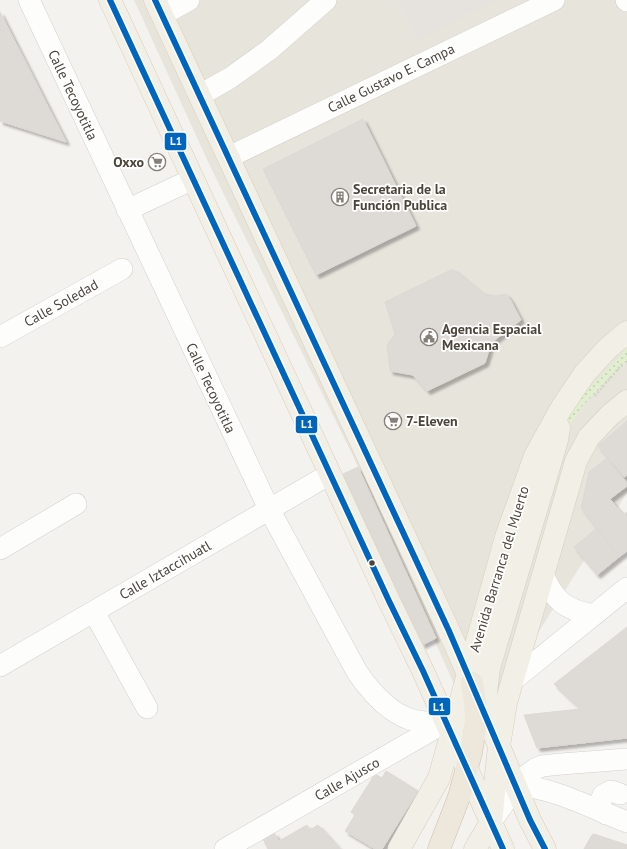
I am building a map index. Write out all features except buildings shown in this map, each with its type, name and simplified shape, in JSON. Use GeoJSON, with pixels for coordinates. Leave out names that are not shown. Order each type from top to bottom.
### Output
{"type":"FeatureCollection","features":[{"type":"Feature","properties":{"kind":"highway"},"geometry":{"type":"LineString","coordinates":[[439,849],[459,797],[473,742],[476,721],[475,702],[467,685]]}},
{"type":"Feature","properties":{"kind":"main road"},"geometry":{"type":"LineString","coordinates":[[110,0],[449,728],[503,849]]}},
{"type":"Feature","properties":{"kind":"main road"},"geometry":{"type":"LineString","coordinates":[[158,7],[229,156],[467,685],[484,708],[530,820],[546,849]]}},
{"type":"Feature","properties":{"kind":"main road","name":"Avenida Barranca del Muerto"},"geometry":{"type":"LineString","coordinates":[[399,849],[439,778],[449,728],[467,685],[506,537],[535,456],[562,407],[586,373],[606,349],[627,332]]}},
{"type":"Feature","properties":{"kind":"main road"},"geometry":{"type":"LineString","coordinates":[[475,849],[491,822],[499,746],[506,703],[576,462],[589,437],[610,415],[627,401]]}},
{"type":"Feature","properties":{"kind":"main road"},"geometry":{"type":"LineString","coordinates":[[491,822],[484,708],[489,668],[557,440],[562,407]]}},
{"type":"Feature","properties":{"kind":"street","name":"Calle Tecoyotitla"},"geometry":{"type":"LineString","coordinates":[[29,0],[269,509],[357,672],[372,692],[389,707],[410,719],[449,728]]}},
{"type":"Feature","properties":{"kind":"street"},"geometry":{"type":"LineString","coordinates":[[158,7],[189,0]]}},
{"type":"Feature","properties":{"kind":"street"},"geometry":{"type":"LineString","coordinates":[[200,95],[230,78],[270,50],[326,0]]}},
{"type":"Feature","properties":{"kind":"street","name":"Calle Gustavo E. Campa"},"geometry":{"type":"LineString","coordinates":[[229,156],[554,0]]}},
{"type":"Feature","properties":{"kind":"street"},"geometry":{"type":"LineString","coordinates":[[127,210],[193,179]]}},
{"type":"Feature","properties":{"kind":"street","name":"Calle Soledad"},"geometry":{"type":"LineString","coordinates":[[0,337],[122,269]]}},
{"type":"Feature","properties":{"kind":"street","name":"Calle Iztaccihuatl"},"geometry":{"type":"LineString","coordinates":[[0,666],[330,474]]}},
{"type":"Feature","properties":{"kind":"street"},"geometry":{"type":"LineString","coordinates":[[0,549],[76,504]]}},
{"type":"Feature","properties":{"kind":"street"},"geometry":{"type":"LineString","coordinates":[[543,575],[550,591],[561,603],[576,612],[593,615]]}},
{"type":"Feature","properties":{"kind":"street"},"geometry":{"type":"LineString","coordinates":[[512,681],[627,588]]}},
{"type":"Feature","properties":{"kind":"street"},"geometry":{"type":"LineString","coordinates":[[94,612],[147,708]]}},
{"type":"Feature","properties":{"kind":"street","name":"Calle Ajusco"},"geometry":{"type":"LineString","coordinates":[[225,849],[449,728]]}},
{"type":"Feature","properties":{"kind":"street"},"geometry":{"type":"LineString","coordinates":[[491,822],[516,785],[528,774],[542,766],[627,758]]}},
{"type":"Feature","properties":{"kind":"street"},"geometry":{"type":"LineString","coordinates":[[624,795],[618,788],[618,782],[620,776],[627,769]]}},
{"type":"Feature","properties":{"kind":"street"},"geometry":{"type":"LineString","coordinates":[[516,785],[543,789],[627,822]]}},
{"type":"Feature","properties":{"kind":"street"},"geometry":{"type":"LineString","coordinates":[[606,814],[602,811],[600,803],[603,795],[611,791],[624,795]]}},
{"type":"Feature","properties":{"kind":"shaded area"},"geometry":{"type":"Polygon","coordinates":[[[134,0],[627,0],[627,493],[475,732],[353,456],[210,166],[134,0]]]}},
{"type":"Feature","properties":{"kind":"shaded area"},"geometry":{"type":"Polygon","coordinates":[[[396,0],[497,0],[416,40],[396,0]]]}},
{"type":"Feature","properties":{"kind":"green space"},"geometry":{"type":"Polygon","coordinates":[[[627,348],[627,362],[583,405],[554,449],[555,426],[627,348]]]}},
{"type":"Feature","properties":{"kind":"transit line","name":"L1"},"geometry":{"type":"LineString","coordinates":[[110,0],[389,601],[423,671],[503,849]]}},
{"type":"Feature","properties":{"kind":"transit line","name":"L1"},"geometry":{"type":"LineString","coordinates":[[155,0],[449,631],[530,820],[545,849]]}},
{"type":"Feature","properties":{"kind":"place","name":"Oxxo"},"geometry":{"type":"Point","coordinates":[157,162]}},
{"type":"Feature","properties":{"kind":"place","name":"Secretaria de la Función Publica"},"geometry":{"type":"Point","coordinates":[340,197]}},
{"type":"Feature","properties":{"kind":"place","name":"Agencia Espacial Mexicana"},"geometry":{"type":"Point","coordinates":[429,337]}},
{"type":"Feature","properties":{"kind":"place","name":"7-Eleven"},"geometry":{"type":"Point","coordinates":[393,421]}}]}
